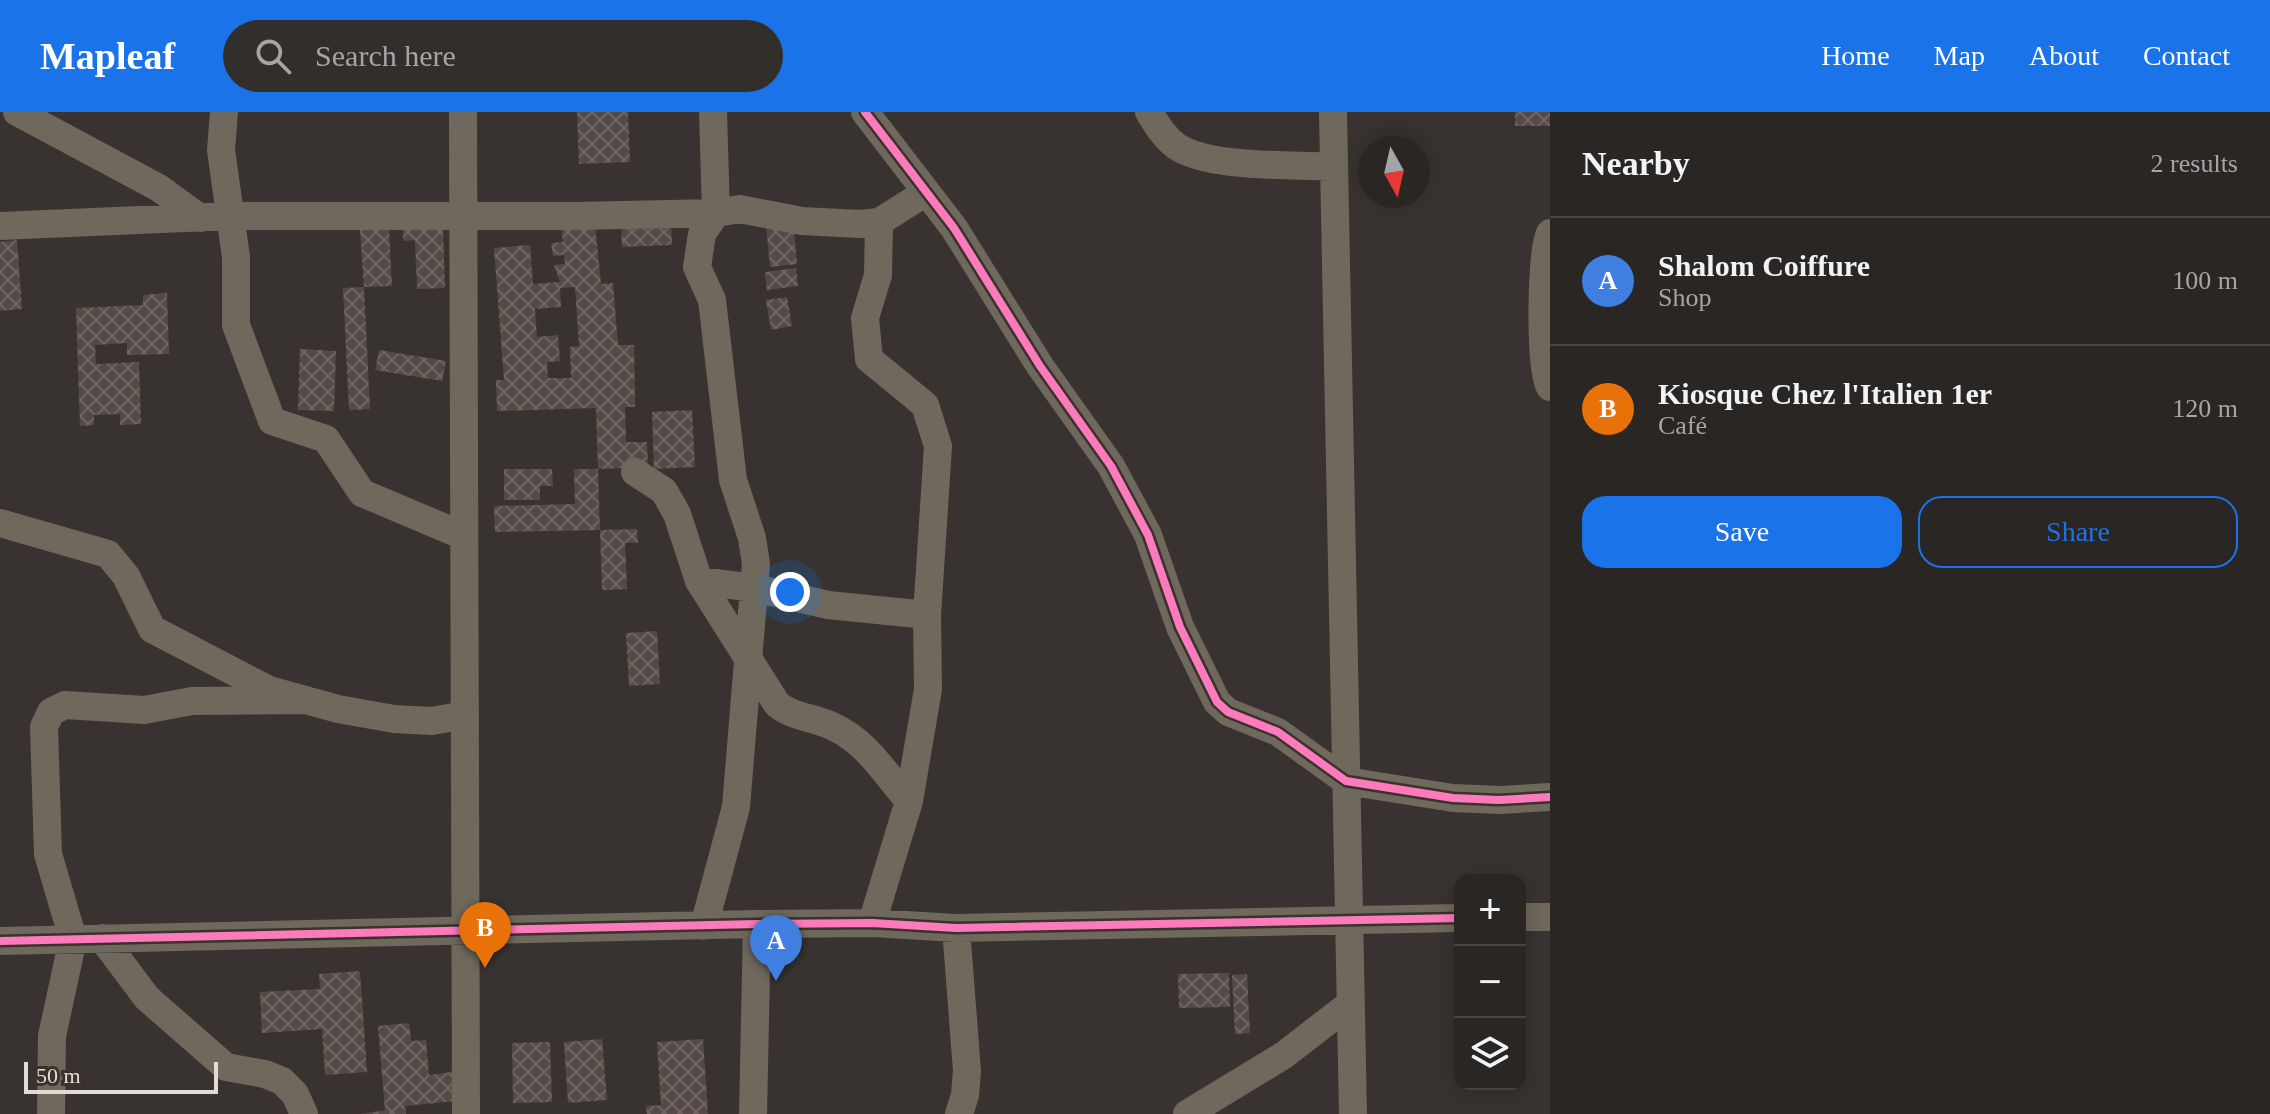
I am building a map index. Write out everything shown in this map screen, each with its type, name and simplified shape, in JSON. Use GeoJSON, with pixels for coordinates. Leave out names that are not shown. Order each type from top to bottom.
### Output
{"type":"FeatureCollection","features":[{"type":"Feature","properties":{"kind":"street"},"geometry":{"type":"LineString","coordinates":[[17,112],[159,188],[200,218]]}},
{"type":"Feature","properties":{"kind":"street"},"geometry":{"type":"LineString","coordinates":[[224,112],[221,150],[236,257],[236,325],[272,421],[332,444],[362,493],[464,536]]}},
{"type":"Feature","properties":{"kind":"street"},"geometry":{"type":"LineString","coordinates":[[463,112],[466,1114]]}},
{"type":"Feature","properties":{"kind":"street"},"geometry":{"type":"LineString","coordinates":[[704,926],[736,807],[756,564],[752,538],[733,480],[719,337],[712,300],[697,267],[702,234],[716,213],[713,112]]}},
{"type":"Feature","properties":{"kind":"street"},"geometry":{"type":"LineString","coordinates":[[865,112],[954,228],[1040,366],[1111,466],[1148,535],[1180,627],[1217,702],[1228,712],[1288,738],[1346,781],[1453,798],[1499,800],[1550,797]]}},
{"type":"Feature","properties":{"kind":"street"},"geometry":{"type":"LineString","coordinates":[[892,112],[895,148]]}},
{"type":"Feature","properties":{"kind":"street"},"geometry":{"type":"LineString","coordinates":[[1149,112],[1160,131],[1177,147],[1199,156],[1334,167]]}},
{"type":"Feature","properties":{"kind":"street"},"geometry":{"type":"LineString","coordinates":[[1333,112],[1353,1114]]}},
{"type":"Feature","properties":{"kind":"street"},"geometry":{"type":"LineString","coordinates":[[0,226],[231,216],[716,213],[740,209],[802,221],[879,222],[925,193]]}},
{"type":"Feature","properties":{"kind":"street"},"geometry":{"type":"LineString","coordinates":[[872,923],[909,801],[928,689],[927,615],[938,446],[925,405],[869,359],[865,318],[878,275],[879,222]]}},
{"type":"Feature","properties":{"kind":"street"},"geometry":{"type":"LineString","coordinates":[[1550,233],[1545,251],[1541,339],[1545,379],[1550,387]]}},
{"type":"Feature","properties":{"kind":"street"},"geometry":{"type":"LineString","coordinates":[[635,472],[664,491],[677,514],[699,581],[722,622],[747,654],[777,704],[787,712],[837,728],[871,752],[909,801]]}},
{"type":"Feature","properties":{"kind":"street"},"geometry":{"type":"LineString","coordinates":[[0,523],[108,554],[126,576],[152,629],[269,690],[394,719],[432,721],[465,715]]}},
{"type":"Feature","properties":{"kind":"street"},"geometry":{"type":"LineString","coordinates":[[699,581],[755,588],[828,605],[927,615]]}},
{"type":"Feature","properties":{"kind":"street"},"geometry":{"type":"LineString","coordinates":[[51,1114],[52,1036],[73,939],[48,854],[44,727],[51,712],[65,705],[144,710],[192,701],[306,700]]}},
{"type":"Feature","properties":{"kind":"street"},"geometry":{"type":"LineString","coordinates":[[1526,917],[1550,917]]}},
{"type":"Feature","properties":{"kind":"street"},"geometry":{"type":"LineString","coordinates":[[0,941],[757,924],[872,923],[956,928],[1454,918]]}},
{"type":"Feature","properties":{"kind":"street"},"geometry":{"type":"LineString","coordinates":[[753,1114],[757,924]]}},
{"type":"Feature","properties":{"kind":"street"},"geometry":{"type":"LineString","coordinates":[[956,928],[967,1071],[959,1114]]}},
{"type":"Feature","properties":{"kind":"street"},"geometry":{"type":"LineString","coordinates":[[102,938],[147,998],[226,1067],[265,1074],[282,1081],[295,1094],[304,1114]]}},
{"type":"Feature","properties":{"kind":"street"},"geometry":{"type":"LineString","coordinates":[[1187,1114],[1284,1055],[1350,1004]]}},
{"type":"Feature","properties":{"kind":"building"},"geometry":{"type":"Polygon","coordinates":[[[577,112],[628,112],[630,162],[579,164],[577,112]]]}},
{"type":"Feature","properties":{"kind":"building"},"geometry":{"type":"Polygon","coordinates":[[[1515,112],[1550,112],[1550,126],[1515,126],[1515,112]]]}},
{"type":"Feature","properties":{"kind":"building"},"geometry":{"type":"Polygon","coordinates":[[[671,220],[672,245],[622,247],[621,223],[671,220]]]}},
{"type":"Feature","properties":{"kind":"building"},"geometry":{"type":"Polygon","coordinates":[[[793,222],[797,264],[770,267],[766,225],[793,222]]]}},
{"type":"Feature","properties":{"kind":"building"},"geometry":{"type":"Polygon","coordinates":[[[595,224],[601,284],[613,283],[618,345],[634,345],[635,407],[625,407],[626,442],[647,442],[648,467],[598,469],[596,408],[497,411],[496,380],[504,380],[494,248],[530,245],[533,284],[560,282],[554,265],[565,264],[564,255],[553,256],[551,243],[563,242],[561,227],[595,224]],[[575,287],[560,288],[561,307],[535,309],[537,337],[558,335],[560,361],[547,362],[548,378],[571,378],[570,347],[579,346],[575,287]]]}},
{"type":"Feature","properties":{"kind":"building"},"geometry":{"type":"Polygon","coordinates":[[[443,228],[445,288],[417,289],[415,240],[403,241],[403,229],[443,228]]]}},
{"type":"Feature","properties":{"kind":"building"},"geometry":{"type":"Polygon","coordinates":[[[389,229],[392,286],[364,287],[360,230],[389,229]]]}},
{"type":"Feature","properties":{"kind":"building"},"geometry":{"type":"Polygon","coordinates":[[[17,240],[22,309],[0,311],[0,242],[17,240]]]}},
{"type":"Feature","properties":{"kind":"building"},"geometry":{"type":"Polygon","coordinates":[[[796,268],[798,286],[767,290],[765,272],[796,268]]]}},
{"type":"Feature","properties":{"kind":"building"},"geometry":{"type":"Polygon","coordinates":[[[364,287],[370,409],[349,410],[343,288],[364,287]]]}},
{"type":"Feature","properties":{"kind":"building"},"geometry":{"type":"Polygon","coordinates":[[[167,293],[169,354],[127,355],[127,343],[95,345],[96,364],[139,362],[141,424],[120,425],[120,414],[94,415],[94,425],[80,426],[76,308],[143,305],[143,295],[167,293]]]}},
{"type":"Feature","properties":{"kind":"building"},"geometry":{"type":"Polygon","coordinates":[[[787,297],[792,326],[771,330],[766,300],[787,297]]]}},
{"type":"Feature","properties":{"kind":"building"},"geometry":{"type":"Polygon","coordinates":[[[300,349],[336,351],[334,411],[298,410],[300,349]]]}},
{"type":"Feature","properties":{"kind":"building"},"geometry":{"type":"Polygon","coordinates":[[[379,350],[446,361],[442,381],[375,370],[379,350]]]}},
{"type":"Feature","properties":{"kind":"building"},"geometry":{"type":"Polygon","coordinates":[[[692,410],[695,467],[654,469],[652,412],[692,410]]]}},
{"type":"Feature","properties":{"kind":"building"},"geometry":{"type":"Polygon","coordinates":[[[504,469],[552,469],[553,486],[540,486],[540,500],[504,500],[504,469]]]}},
{"type":"Feature","properties":{"kind":"building"},"geometry":{"type":"Polygon","coordinates":[[[574,469],[598,469],[600,530],[495,532],[494,506],[575,504],[574,469]]]}},
{"type":"Feature","properties":{"kind":"building"},"geometry":{"type":"Polygon","coordinates":[[[637,529],[638,543],[625,543],[627,589],[602,590],[600,530],[637,529]]]}},
{"type":"Feature","properties":{"kind":"building"},"geometry":{"type":"Polygon","coordinates":[[[657,631],[660,684],[629,686],[626,633],[657,631]]]}},
{"type":"Feature","properties":{"kind":"building"},"geometry":{"type":"Polygon","coordinates":[[[360,971],[367,1072],[325,1075],[322,1029],[262,1033],[260,992],[320,989],[319,974],[360,971]]]}},
{"type":"Feature","properties":{"kind":"building"},"geometry":{"type":"Polygon","coordinates":[[[1229,973],[1230,1007],[1179,1008],[1178,974],[1229,973]]]}},
{"type":"Feature","properties":{"kind":"building"},"geometry":{"type":"Polygon","coordinates":[[[1247,974],[1250,1033],[1235,1034],[1232,975],[1247,974]]]}},
{"type":"Feature","properties":{"kind":"building"},"geometry":{"type":"Polygon","coordinates":[[[409,1023],[411,1041],[426,1040],[429,1075],[452,1072],[455,1101],[405,1106],[406,1114],[361,1114],[385,1110],[378,1026],[409,1023]]]}},
{"type":"Feature","properties":{"kind":"building"},"geometry":{"type":"Polygon","coordinates":[[[602,1039],[607,1100],[568,1103],[564,1042],[602,1039]]]}},
{"type":"Feature","properties":{"kind":"building"},"geometry":{"type":"Polygon","coordinates":[[[703,1039],[708,1114],[647,1114],[646,1106],[661,1105],[657,1042],[703,1039]]]}},
{"type":"Feature","properties":{"kind":"building"},"geometry":{"type":"Polygon","coordinates":[[[550,1042],[552,1102],[513,1103],[512,1043],[550,1042]]]}},
{"type":"Feature","properties":{"kind":"cycle path"},"geometry":{"type":"LineString","coordinates":[[865,112],[954,228],[1040,366],[1111,466],[1148,535],[1180,627],[1217,702],[1228,712],[1278,732],[1346,781],[1453,798],[1499,800],[1550,797]]}},
{"type":"Feature","properties":{"kind":"cycle path"},"geometry":{"type":"LineString","coordinates":[[0,941],[757,924],[872,923],[956,928],[1454,918]]}},
{"type":"Feature","properties":{"kind":"place","name":"Kiosque Chez l'Italien 1er"},"geometry":{"type":"Point","coordinates":[485,968]}},
{"type":"Feature","properties":{"kind":"place","name":"Shalom Coiffure"},"geometry":{"type":"Point","coordinates":[776,981]}}]}
